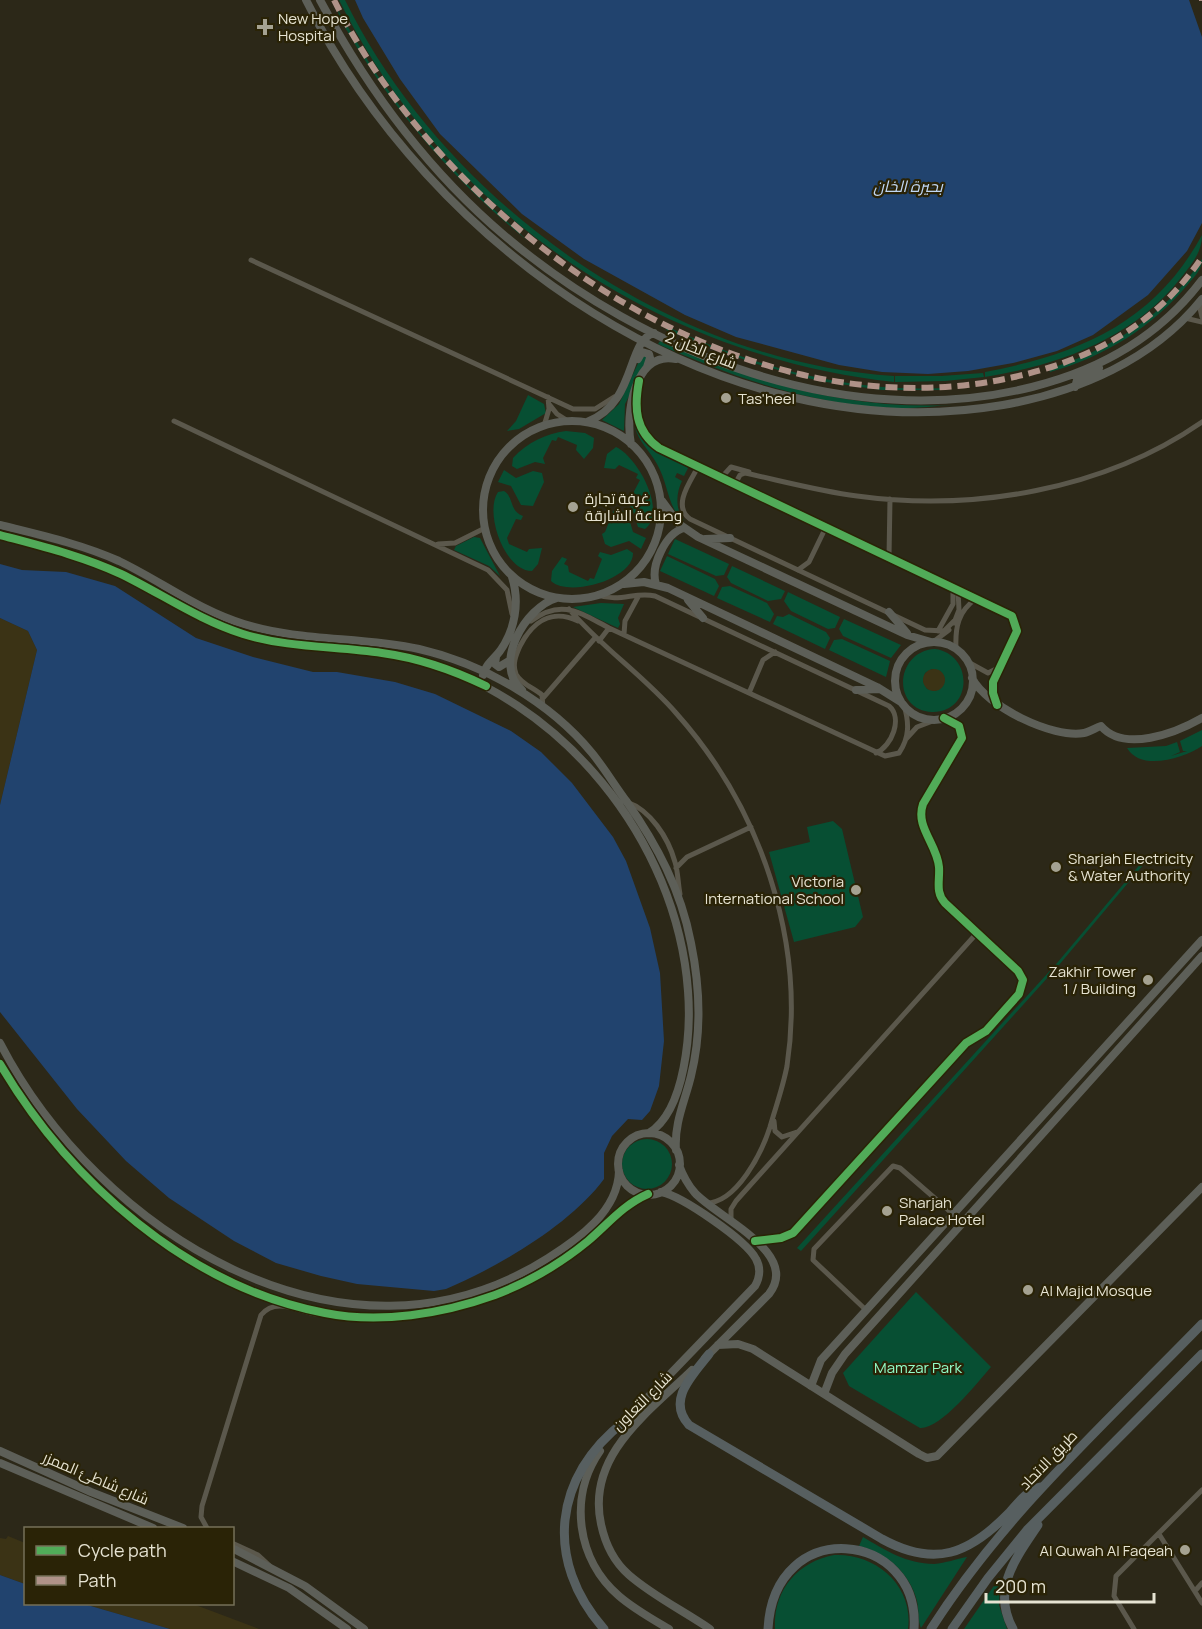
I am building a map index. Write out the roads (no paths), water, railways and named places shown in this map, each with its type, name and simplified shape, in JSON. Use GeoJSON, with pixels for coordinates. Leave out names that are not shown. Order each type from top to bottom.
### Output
{"type":"FeatureCollection","features":[{"type":"Feature","properties":{"kind":"highway","name":"طريق الاتحاد"},"geometry":{"type":"LineString","coordinates":[[931,1629],[976,1563],[1041,1487],[1202,1324]]}},
{"type":"Feature","properties":{"kind":"highway"},"geometry":{"type":"LineString","coordinates":[[709,1354],[681,1394],[681,1414],[689,1425],[882,1539],[906,1550],[937,1555],[968,1546],[994,1529],[1029,1493],[1041,1487]]}},
{"type":"Feature","properties":{"kind":"highway"},"geometry":{"type":"LineString","coordinates":[[952,1629],[1005,1557],[1051,1505],[1202,1354]]}},
{"type":"Feature","properties":{"kind":"highway"},"geometry":{"type":"LineString","coordinates":[[604,1629],[588,1611],[573,1584],[566,1557],[565,1522],[572,1488],[584,1464],[601,1442],[625,1421]]}},
{"type":"Feature","properties":{"kind":"highway"},"geometry":{"type":"LineString","coordinates":[[1013,1629],[1004,1605],[1005,1582],[1011,1567],[1051,1505]]}},
{"type":"Feature","properties":{"kind":"highway"},"geometry":{"type":"LineString","coordinates":[[768,1629],[772,1601],[783,1577],[803,1559],[819,1551],[837,1548],[867,1553],[896,1572],[910,1594],[914,1611],[914,1629]]}},
{"type":"Feature","properties":{"kind":"street","name":"شارع الخان 2"},"geometry":{"type":"LineString","coordinates":[[306,0],[332,50],[363,98],[409,156],[452,203],[537,276],[594,314],[642,340],[692,363],[757,386],[806,399],[888,411],[975,409],[1025,401],[1075,387],[1134,358],[1185,318],[1200,301]]}},
{"type":"Feature","properties":{"kind":"street","name":"شارع الخان 2"},"geometry":{"type":"LineString","coordinates":[[320,0],[353,59],[391,115],[463,198],[507,238],[552,272],[604,306],[654,333],[727,364],[777,380],[838,393],[896,400],[955,399],[996,394],[1068,377],[1107,361],[1154,330],[1202,280]]}},
{"type":"Feature","properties":{"kind":"street"},"geometry":{"type":"LineString","coordinates":[[251,260],[549,401],[573,409],[586,410],[603,405],[624,388]]}},
{"type":"Feature","properties":{"kind":"street"},"geometry":{"type":"LineString","coordinates":[[1200,301],[1202,317]]}},
{"type":"Feature","properties":{"kind":"street"},"geometry":{"type":"LineString","coordinates":[[1185,318],[1202,322]]}},
{"type":"Feature","properties":{"kind":"street"},"geometry":{"type":"LineString","coordinates":[[633,367],[642,340],[654,333]]}},
{"type":"Feature","properties":{"kind":"street"},"geometry":{"type":"LineString","coordinates":[[587,422],[609,410],[624,388],[639,354],[646,352],[650,358],[646,371]]}},
{"type":"Feature","properties":{"kind":"street"},"geometry":{"type":"LineString","coordinates":[[632,444],[628,426],[628,409],[639,381],[646,371],[663,358],[692,363]]}},
{"type":"Feature","properties":{"kind":"street"},"geometry":{"type":"LineString","coordinates":[[1075,387],[1077,380],[1094,372],[1107,361]]}},
{"type":"Feature","properties":{"kind":"street"},"geometry":{"type":"LineString","coordinates":[[639,381],[636,411],[645,434],[659,448],[1009,614],[1016,622],[1016,633],[992,686],[998,705]]}},
{"type":"Feature","properties":{"kind":"street"},"geometry":{"type":"LineString","coordinates":[[549,401],[557,414],[568,421]]}},
{"type":"Feature","properties":{"kind":"street"},"geometry":{"type":"LineString","coordinates":[[544,426],[549,401]]}},
{"type":"Feature","properties":{"kind":"street"},"geometry":{"type":"LineString","coordinates":[[174,421],[425,540],[497,577],[509,596],[512,625]]}},
{"type":"Feature","properties":{"kind":"street"},"geometry":{"type":"LineString","coordinates":[[876,753],[885,747],[896,726],[897,716],[889,706],[655,596],[617,599],[597,595],[558,598],[533,590],[511,575],[496,556],[485,528],[484,496],[496,464],[513,443],[544,426],[568,421],[587,422],[614,432],[632,444],[651,469],[660,498],[670,514],[684,528],[908,635],[956,649],[968,662],[988,673],[1002,664]]}},
{"type":"Feature","properties":{"kind":"street"},"geometry":{"type":"LineString","coordinates":[[735,484],[741,474],[838,493],[890,499],[983,497],[1069,483],[1139,458],[1202,423]]}},
{"type":"Feature","properties":{"kind":"street"},"geometry":{"type":"LineString","coordinates":[[698,467],[682,501],[684,513],[730,538],[925,630],[944,631],[954,621]]}},
{"type":"Feature","properties":{"kind":"street"},"geometry":{"type":"LineString","coordinates":[[721,478],[731,467],[756,476]]}},
{"type":"Feature","properties":{"kind":"street"},"geometry":{"type":"LineString","coordinates":[[692,479],[703,473],[721,478]]}},
{"type":"Feature","properties":{"kind":"street"},"geometry":{"type":"LineString","coordinates":[[619,585],[641,566],[652,548],[660,526],[660,498]]}},
{"type":"Feature","properties":{"kind":"street"},"geometry":{"type":"LineString","coordinates":[[889,557],[890,499]]}},
{"type":"Feature","properties":{"kind":"street"},"geometry":{"type":"LineString","coordinates":[[0,525],[117,560],[201,607],[242,624],[302,637],[402,646],[448,658],[483,672],[543,708],[591,751],[658,850],[680,902],[692,946],[699,1013],[691,1077],[676,1131],[679,1166],[689,1186],[706,1203],[765,1249],[756,1258],[693,1205],[661,1192],[648,1194],[623,1207],[591,1239],[560,1262],[495,1295],[418,1314],[371,1317],[326,1314],[278,1305],[269,1308],[261,1315],[202,1506],[201,1517],[206,1527]]}},
{"type":"Feature","properties":{"kind":"street"},"geometry":{"type":"LineString","coordinates":[[798,570],[809,562],[826,527]]}},
{"type":"Feature","properties":{"kind":"street"},"geometry":{"type":"LineString","coordinates":[[425,540],[451,544],[485,528]]}},
{"type":"Feature","properties":{"kind":"street"},"geometry":{"type":"LineString","coordinates":[[656,584],[655,567],[669,537],[675,531],[684,528]]}},
{"type":"Feature","properties":{"kind":"street"},"geometry":{"type":"LineString","coordinates":[[25,542],[28,532]]}},
{"type":"Feature","properties":{"kind":"street"},"geometry":{"type":"LineString","coordinates":[[0,535],[97,564],[198,616],[242,634],[288,645],[403,656],[441,667],[486,686],[527,711],[579,754],[607,791],[652,861],[675,918],[687,980],[686,1045],[680,1077],[669,1113],[649,1133]]}},
{"type":"Feature","properties":{"kind":"street"},"geometry":{"type":"LineString","coordinates":[[703,539],[730,538]]}},
{"type":"Feature","properties":{"kind":"street"},"geometry":{"type":"LineString","coordinates":[[809,562],[811,576]]}},
{"type":"Feature","properties":{"kind":"street"},"geometry":{"type":"LineString","coordinates":[[486,686],[483,672],[496,655],[512,625],[516,600],[511,575]]}},
{"type":"Feature","properties":{"kind":"street"},"geometry":{"type":"LineString","coordinates":[[597,595],[619,585],[638,582],[656,584],[881,689],[921,717],[941,718],[959,726],[962,738],[923,804],[921,820],[936,852],[940,897],[1020,974],[1023,984],[1019,994],[986,1031],[963,1047],[793,1233],[781,1238],[755,1241]]}},
{"type":"Feature","properties":{"kind":"street"},"geometry":{"type":"LineString","coordinates":[[955,588],[959,614],[955,631],[956,649]]}},
{"type":"Feature","properties":{"kind":"street"},"geometry":{"type":"LineString","coordinates":[[937,632],[953,604],[955,588]]}},
{"type":"Feature","properties":{"kind":"street"},"geometry":{"type":"LineString","coordinates":[[624,634],[626,621],[638,596]]}},
{"type":"Feature","properties":{"kind":"street"},"geometry":{"type":"LineString","coordinates":[[685,596],[703,618]]}},
{"type":"Feature","properties":{"kind":"street"},"geometry":{"type":"LineString","coordinates":[[496,655],[494,662],[497,667],[503,667],[509,661],[523,628],[535,610],[558,598]]}},
{"type":"Feature","properties":{"kind":"street"},"geometry":{"type":"LineString","coordinates":[[523,628],[544,613],[569,609],[584,613],[609,628],[885,756],[894,755],[900,751],[909,722],[895,686],[899,663],[910,650],[932,642],[947,632],[959,614],[977,598]]}},
{"type":"Feature","properties":{"kind":"street"},"geometry":{"type":"LineString","coordinates":[[569,609],[597,639],[641,676],[684,722],[718,768],[751,827],[777,904],[790,986],[788,1056],[775,1110],[766,1138],[754,1162],[734,1188],[719,1201],[706,1203]]}},
{"type":"Feature","properties":{"kind":"street"},"geometry":{"type":"LineString","coordinates":[[889,612],[908,635]]}},
{"type":"Feature","properties":{"kind":"street"},"geometry":{"type":"LineString","coordinates":[[543,698],[517,675],[514,665],[517,652],[529,630],[541,621],[560,616],[579,621]]}},
{"type":"Feature","properties":{"kind":"street"},"geometry":{"type":"LineString","coordinates":[[543,708],[543,698],[609,628]]}},
{"type":"Feature","properties":{"kind":"street"},"geometry":{"type":"LineString","coordinates":[[749,693],[763,660],[761,645]]}},
{"type":"Feature","properties":{"kind":"street"},"geometry":{"type":"LineString","coordinates":[[763,660],[775,652]]}},
{"type":"Feature","properties":{"kind":"street"},"geometry":{"type":"LineString","coordinates":[[509,661],[512,679],[533,702]]}},
{"type":"Feature","properties":{"kind":"street"},"geometry":{"type":"LineString","coordinates":[[968,662],[972,678],[982,694],[998,705],[1056,732],[1083,734],[1101,726],[1110,735],[1119,738],[1166,734],[1202,718]]}},
{"type":"Feature","properties":{"kind":"street"},"geometry":{"type":"LineString","coordinates":[[905,740],[917,727],[957,711],[965,704],[970,694],[972,678]]}},
{"type":"Feature","properties":{"kind":"street"},"geometry":{"type":"LineString","coordinates":[[856,690],[881,689]]}},
{"type":"Feature","properties":{"kind":"street"},"geometry":{"type":"LineString","coordinates":[[527,711],[533,702]]}},
{"type":"Feature","properties":{"kind":"street"},"geometry":{"type":"LineString","coordinates":[[627,802],[643,808],[649,815],[673,856],[680,902]]}},
{"type":"Feature","properties":{"kind":"street"},"geometry":{"type":"LineString","coordinates":[[676,868],[687,857],[751,827]]}},
{"type":"Feature","properties":{"kind":"street"},"geometry":{"type":"LineString","coordinates":[[673,856],[687,857]]}},
{"type":"Feature","properties":{"kind":"street"},"geometry":{"type":"LineString","coordinates":[[731,1222],[734,1205],[977,933]]}},
{"type":"Feature","properties":{"kind":"street"},"geometry":{"type":"LineString","coordinates":[[811,1386],[821,1360],[1202,940]]}},
{"type":"Feature","properties":{"kind":"street"},"geometry":{"type":"LineString","coordinates":[[824,1394],[832,1373],[845,1354],[1202,956]]}},
{"type":"Feature","properties":{"kind":"street"},"geometry":{"type":"LineString","coordinates":[[0,1043],[33,1098],[54,1126],[99,1175],[142,1213],[189,1245],[241,1274],[282,1290],[313,1299],[344,1304],[411,1304],[456,1297],[506,1280],[547,1259],[595,1222],[610,1205],[617,1190],[619,1157],[625,1144],[636,1136],[649,1133],[667,1139],[676,1150]]}},
{"type":"Feature","properties":{"kind":"street"},"geometry":{"type":"LineString","coordinates":[[0,1064],[31,1111],[64,1152],[106,1196],[148,1230],[202,1265],[247,1288],[286,1303],[326,1314]]}},
{"type":"Feature","properties":{"kind":"street"},"geometry":{"type":"LineString","coordinates":[[775,1110],[774,1125],[784,1148]]}},
{"type":"Feature","properties":{"kind":"street"},"geometry":{"type":"LineString","coordinates":[[766,1138],[800,1131]]}},
{"type":"Feature","properties":{"kind":"street"},"geometry":{"type":"LineString","coordinates":[[661,1192],[675,1180],[679,1166]]}},
{"type":"Feature","properties":{"kind":"street"},"geometry":{"type":"LineString","coordinates":[[867,1310],[814,1262],[813,1250],[893,1166],[900,1168],[953,1214]]}},
{"type":"Feature","properties":{"kind":"street"},"geometry":{"type":"LineString","coordinates":[[619,1171],[632,1189],[648,1194]]}},
{"type":"Feature","properties":{"kind":"street"},"geometry":{"type":"LineString","coordinates":[[718,1345],[733,1344],[748,1347],[919,1454],[927,1458],[938,1456],[1202,1187]]}},
{"type":"Feature","properties":{"kind":"street","name":"شارع التعاون"},"geometry":{"type":"LineString","coordinates":[[710,1629],[639,1583],[621,1567],[605,1538],[598,1498],[602,1476],[617,1446],[774,1286],[776,1264],[765,1249]]}},
{"type":"Feature","properties":{"kind":"street","name":"شارع التعاون"},"geometry":{"type":"LineString","coordinates":[[669,1629],[627,1603],[608,1585],[592,1563],[583,1536],[581,1502],[587,1477],[597,1455],[625,1421],[755,1286],[759,1271],[756,1258]]}},
{"type":"Feature","properties":{"kind":"street","name":"شارع شاطئ الممزر"},"geometry":{"type":"LineString","coordinates":[[0,1451],[91,1492],[180,1527]]}},
{"type":"Feature","properties":{"kind":"street","name":"شارع شاطئ الممزر"},"geometry":{"type":"LineString","coordinates":[[0,1463],[151,1527]]}},
{"type":"Feature","properties":{"kind":"street"},"geometry":{"type":"LineString","coordinates":[[1134,1629],[1114,1596],[1113,1584],[1118,1573],[1202,1490]]}},
{"type":"Feature","properties":{"kind":"street"},"geometry":{"type":"LineString","coordinates":[[1159,1534],[1202,1603]]}},
{"type":"Feature","properties":{"kind":"street"},"geometry":{"type":"LineString","coordinates":[[234,1544],[258,1555],[271,1567]]}},
{"type":"Feature","properties":{"kind":"street"},"geometry":{"type":"LineString","coordinates":[[234,1549],[271,1567],[327,1600],[364,1629]]}},
{"type":"Feature","properties":{"kind":"street"},"geometry":{"type":"LineString","coordinates":[[234,1562],[289,1588],[347,1629]]}},
{"type":"Feature","properties":{"kind":"street"},"geometry":{"type":"LineString","coordinates":[[1195,1591],[1202,1583]]}},
{"type":"Feature","properties":{"kind":"water","name":"بحيرة الخان"},"geometry":{"type":"Polygon","coordinates":[[[355,0],[1189,0],[1202,37],[1202,223],[1187,251],[1148,295],[1093,335],[1057,351],[1013,363],[968,371],[928,374],[882,372],[839,365],[736,337],[685,315],[584,259],[522,214],[440,134],[400,79],[363,18],[355,0]]]}},
{"type":"Feature","properties":{"kind":"water"},"geometry":{"type":"Polygon","coordinates":[[[0,564],[22,570],[66,572],[115,586],[196,638],[253,657],[313,672],[337,672],[395,682],[435,694],[511,731],[541,752],[572,783],[613,837],[626,861],[650,928],[660,973],[664,1041],[659,1086],[650,1111],[642,1120],[628,1119],[612,1136],[604,1153],[604,1179],[590,1196],[532,1243],[488,1269],[446,1289],[434,1291],[357,1284],[276,1263],[234,1241],[169,1198],[126,1161],[77,1109],[0,1012],[0,805],[37,650],[28,631],[0,618],[0,564]]]}},
{"type":"Feature","properties":{"kind":"water"},"geometry":{"type":"Polygon","coordinates":[[[0,1575],[24,1584],[24,1605],[87,1605],[170,1629],[0,1629],[0,1575]]]}},
{"type":"Feature","properties":{"kind":"place","name":"New Hope Hospital"},"geometry":{"type":"Point","coordinates":[265,27]}},
{"type":"Feature","properties":{"kind":"place","name":"Tas'heel"},"geometry":{"type":"Point","coordinates":[726,398]}},
{"type":"Feature","properties":{"kind":"place","name":"غرفة تجارة وصناعة الشارقة"},"geometry":{"type":"Point","coordinates":[573,507]}},
{"type":"Feature","properties":{"kind":"place","name":"Sharjah Electricity & Water Authority"},"geometry":{"type":"Point","coordinates":[1056,867]}},
{"type":"Feature","properties":{"kind":"place","name":"Victoria International School"},"geometry":{"type":"Point","coordinates":[856,890]}},
{"type":"Feature","properties":{"kind":"place","name":"Zakhir Tower 1 / Building"},"geometry":{"type":"Point","coordinates":[1148,980]}},
{"type":"Feature","properties":{"kind":"place","name":"Sharjah Palace Hotel"},"geometry":{"type":"Point","coordinates":[887,1211]}},
{"type":"Feature","properties":{"kind":"place","name":"Al Majid Mosque"},"geometry":{"type":"Point","coordinates":[1028,1290]}},
{"type":"Feature","properties":{"kind":"place","name":"Al Quwah Al Faqeah"},"geometry":{"type":"Point","coordinates":[1185,1550]}},
{"type":"Feature","properties":{"kind":"park label","name":"Mamzar Park"},"geometry":{"type":"Point","coordinates":[918,1367]}}]}
